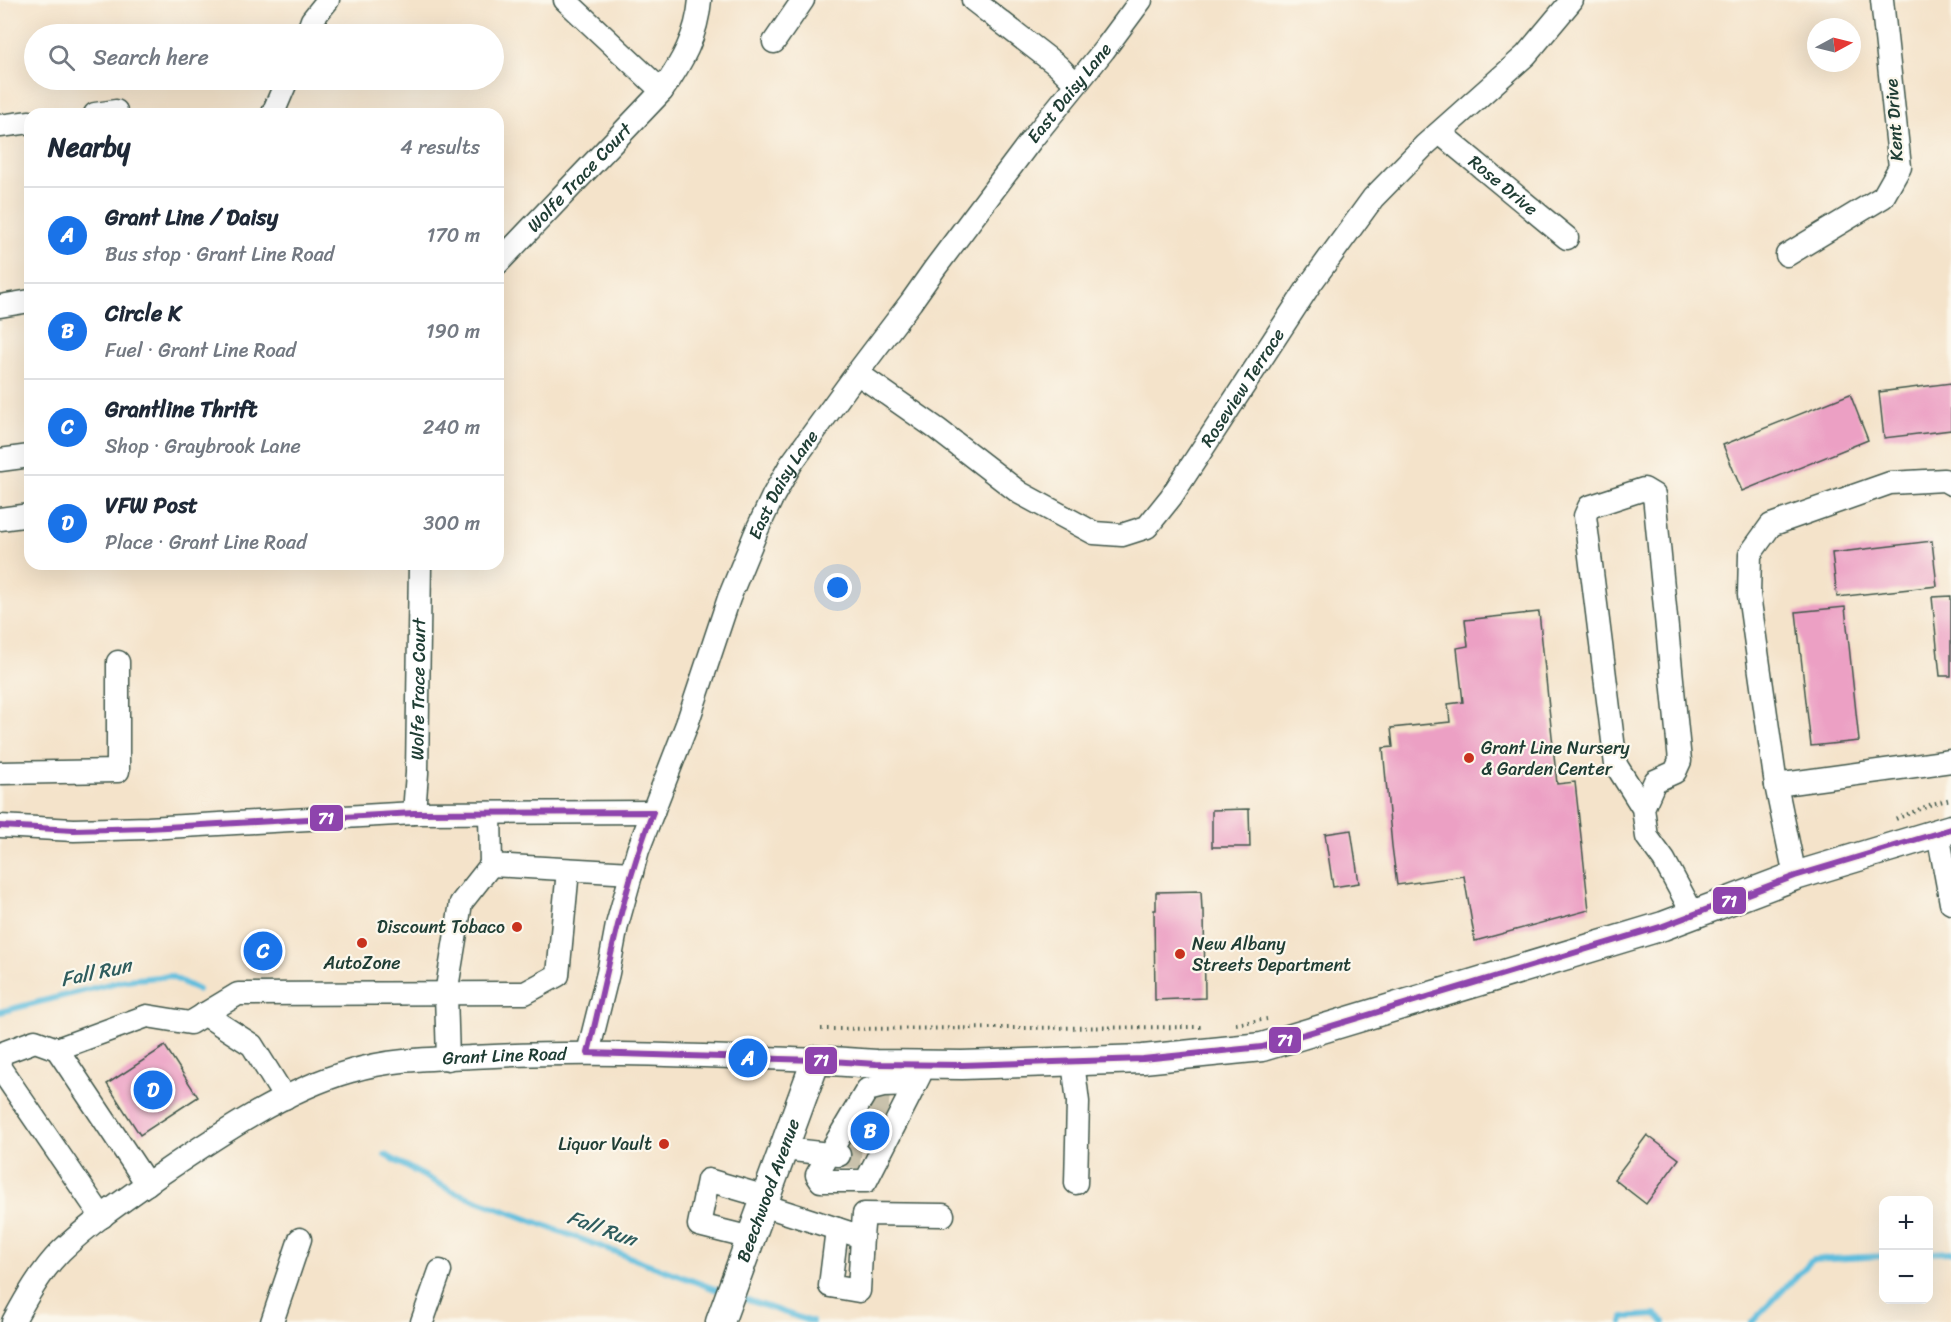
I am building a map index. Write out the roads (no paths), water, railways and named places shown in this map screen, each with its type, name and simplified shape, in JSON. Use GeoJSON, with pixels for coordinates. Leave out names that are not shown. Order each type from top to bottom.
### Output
{"type":"FeatureCollection","features":[{"type":"Feature","properties":{"kind":"main road","name":"Grant Line Road"},"geometry":{"type":"LineString","coordinates":[[816,1060],[920,1075],[962,1065],[1163,1058],[1262,1047],[1652,929],[1795,876],[1945,831]]}},
{"type":"Feature","properties":{"kind":"main road","name":"Beechwood Avenue"},"geometry":{"type":"LineString","coordinates":[[723,1316],[816,1060]]}},
{"type":"Feature","properties":{"kind":"street"},"geometry":{"type":"LineString","coordinates":[[310,24],[328,0]]}},
{"type":"Feature","properties":{"kind":"street"},"geometry":{"type":"LineString","coordinates":[[565,0],[662,91]]}},
{"type":"Feature","properties":{"kind":"street","name":"Wolfe Trace Court"},"geometry":{"type":"LineString","coordinates":[[504,257],[662,91],[680,66],[689,48],[696,29],[700,0]]}},
{"type":"Feature","properties":{"kind":"street"},"geometry":{"type":"LineString","coordinates":[[774,42],[803,0]]}},
{"type":"Feature","properties":{"kind":"street"},"geometry":{"type":"LineString","coordinates":[[973,0],[1058,66],[1075,83]]}},
{"type":"Feature","properties":{"kind":"street","name":"East Daisy Lane"},"geometry":{"type":"LineString","coordinates":[[588,1053],[608,973],[617,925],[632,873],[687,724],[729,598],[756,530],[791,464],[857,373],[984,202],[1141,0]]}},
{"type":"Feature","properties":{"kind":"street","name":"Roseview Terrace"},"geometry":{"type":"LineString","coordinates":[[857,373],[937,429],[1020,493],[1094,533],[1122,535],[1147,527],[1171,497],[1311,283],[1373,198],[1526,55],[1572,0]]}},
{"type":"Feature","properties":{"kind":"street","name":"Kent Drive"},"geometry":{"type":"LineString","coordinates":[[1787,255],[1883,197],[1900,167],[1882,0]]}},
{"type":"Feature","properties":{"kind":"street"},"geometry":{"type":"LineString","coordinates":[[275,108],[283,90]]}},
{"type":"Feature","properties":{"kind":"street"},"geometry":{"type":"LineString","coordinates":[[0,126],[24,123]]}},
{"type":"Feature","properties":{"kind":"street","name":"Rose Drive"},"geometry":{"type":"LineString","coordinates":[[1440,133],[1567,238]]}},
{"type":"Feature","properties":{"kind":"street"},"geometry":{"type":"LineString","coordinates":[[0,306],[24,302]]}},
{"type":"Feature","properties":{"kind":"street"},"geometry":{"type":"LineString","coordinates":[[0,460],[24,457]]}},
{"type":"Feature","properties":{"kind":"street"},"geometry":{"type":"LineString","coordinates":[[1795,876],[1776,784],[1749,595],[1750,554],[1771,525],[1890,483],[1949,480]]}},
{"type":"Feature","properties":{"kind":"street"},"geometry":{"type":"LineString","coordinates":[[1643,808],[1655,782],[1675,772],[1680,761],[1654,495],[1644,489],[1589,507],[1585,516],[1616,765],[1643,808],[1647,837],[1664,860],[1693,914]]}},
{"type":"Feature","properties":{"kind":"street"},"geometry":{"type":"LineString","coordinates":[[0,519],[24,516]]}},
{"type":"Feature","properties":{"kind":"street","name":"Wolfe Trace Court"},"geometry":{"type":"LineString","coordinates":[[414,813],[417,773],[420,570]]}},
{"type":"Feature","properties":{"kind":"street"},"geometry":{"type":"LineString","coordinates":[[0,773],[118,771],[118,662]]}},
{"type":"Feature","properties":{"kind":"street"},"geometry":{"type":"LineString","coordinates":[[1776,784],[1951,761]]}},
{"type":"Feature","properties":{"kind":"street"},"geometry":{"type":"LineString","coordinates":[[0,826],[74,830],[414,813],[653,812]]}},
{"type":"Feature","properties":{"kind":"street"},"geometry":{"type":"LineString","coordinates":[[448,1059],[446,994],[461,903],[491,866],[490,814]]}},
{"type":"Feature","properties":{"kind":"street"},"geometry":{"type":"LineString","coordinates":[[1945,831],[1951,903]]}},
{"type":"Feature","properties":{"kind":"street"},"geometry":{"type":"LineString","coordinates":[[491,866],[632,873]]}},
{"type":"Feature","properties":{"kind":"street"},"geometry":{"type":"LineString","coordinates":[[57,1049],[147,1016],[190,1023],[238,994],[525,993],[558,975],[568,870]]}},
{"type":"Feature","properties":{"kind":"street"},"geometry":{"type":"LineString","coordinates":[[204,1014],[252,1046],[285,1098]]}},
{"type":"Feature","properties":{"kind":"street"},"geometry":{"type":"LineString","coordinates":[[0,1061],[0,1054],[35,1041],[57,1049],[147,1184]]}},
{"type":"Feature","properties":{"kind":"street","name":"Grant Line Road"},"geometry":{"type":"LineString","coordinates":[[13,1322],[39,1279],[59,1253],[102,1217],[147,1184],[285,1098],[323,1080],[352,1070],[382,1064],[448,1059],[588,1053],[816,1060]]}},
{"type":"Feature","properties":{"kind":"street"},"geometry":{"type":"LineString","coordinates":[[1073,1062],[1078,1102],[1076,1183]]}},
{"type":"Feature","properties":{"kind":"street"},"geometry":{"type":"LineString","coordinates":[[0,1068],[102,1217]]}},
{"type":"Feature","properties":{"kind":"street"},"geometry":{"type":"LineString","coordinates":[[920,1075],[872,1159],[866,1181],[821,1181],[817,1175],[834,1154],[863,1104],[867,1090],[920,1075]]}},
{"type":"Feature","properties":{"kind":"street"},"geometry":{"type":"LineString","coordinates":[[784,1149],[834,1154]]}},
{"type":"Feature","properties":{"kind":"street"},"geometry":{"type":"LineString","coordinates":[[751,1238],[699,1225],[708,1180],[862,1237]]}},
{"type":"Feature","properties":{"kind":"street"},"geometry":{"type":"LineString","coordinates":[[837,1229],[830,1286],[859,1291],[864,1214],[943,1215]]}},
{"type":"Feature","properties":{"kind":"street"},"geometry":{"type":"LineString","coordinates":[[272,1322],[300,1239]]}},
{"type":"Feature","properties":{"kind":"street"},"geometry":{"type":"LineString","coordinates":[[422,1322],[440,1271]]}},
{"type":"Feature","properties":{"kind":"waterway","name":"Fall Run"},"geometry":{"type":"LineString","coordinates":[[0,1012],[125,980],[170,976],[198,990]]}},
{"type":"Feature","properties":{"kind":"waterway","name":"Fall Run"},"geometry":{"type":"LineString","coordinates":[[385,1155],[452,1191],[723,1292]]}},
{"type":"Feature","properties":{"kind":"waterway","name":"Fall Run"},"geometry":{"type":"LineString","coordinates":[[1933,1253],[1951,1252]]}},
{"type":"Feature","properties":{"kind":"waterway","name":"Fall Run"},"geometry":{"type":"LineString","coordinates":[[1752,1322],[1812,1260],[1879,1256]]}},
{"type":"Feature","properties":{"kind":"waterway","name":"Fall Run"},"geometry":{"type":"LineString","coordinates":[[736,1296],[812,1322]]}},
{"type":"Feature","properties":{"kind":"waterway","name":"Fall Run"},"geometry":{"type":"LineString","coordinates":[[1622,1322],[1624,1317],[1656,1315],[1664,1322]]}},
{"type":"Feature","properties":{"kind":"tunnel"},"geometry":{"type":"LineString","coordinates":[[867,1105],[897,1107]]}},
{"type":"Feature","properties":{"kind":"tunnel"},"geometry":{"type":"LineString","coordinates":[[850,1133],[881,1137]]}},
{"type":"Feature","properties":{"kind":"tunnel"},"geometry":{"type":"LineString","coordinates":[[839,1155],[867,1158]]}},
{"type":"Feature","properties":{"kind":"place","name":"Grant Line Nursery & Garden Center"},"geometry":{"type":"Point","coordinates":[1469,758]}},
{"type":"Feature","properties":{"kind":"place","name":"Discount Tobaco"},"geometry":{"type":"Point","coordinates":[517,927]}},
{"type":"Feature","properties":{"kind":"place","name":"AutoZone"},"geometry":{"type":"Point","coordinates":[362,943]}},
{"type":"Feature","properties":{"kind":"place","name":"Grantline Thrift"},"geometry":{"type":"Point","coordinates":[263,951]}},
{"type":"Feature","properties":{"kind":"place","name":"New Albany Streets Department"},"geometry":{"type":"Point","coordinates":[1180,954]}},
{"type":"Feature","properties":{"kind":"place","name":"Grant Line / Daisy"},"geometry":{"type":"Point","coordinates":[748,1058]}},
{"type":"Feature","properties":{"kind":"place","name":"VFW Post"},"geometry":{"type":"Point","coordinates":[153,1090]}},
{"type":"Feature","properties":{"kind":"place","name":"Circle K"},"geometry":{"type":"Point","coordinates":[870,1131]}},
{"type":"Feature","properties":{"kind":"place","name":"Liquor Vault"},"geometry":{"type":"Point","coordinates":[664,1144]}}]}
